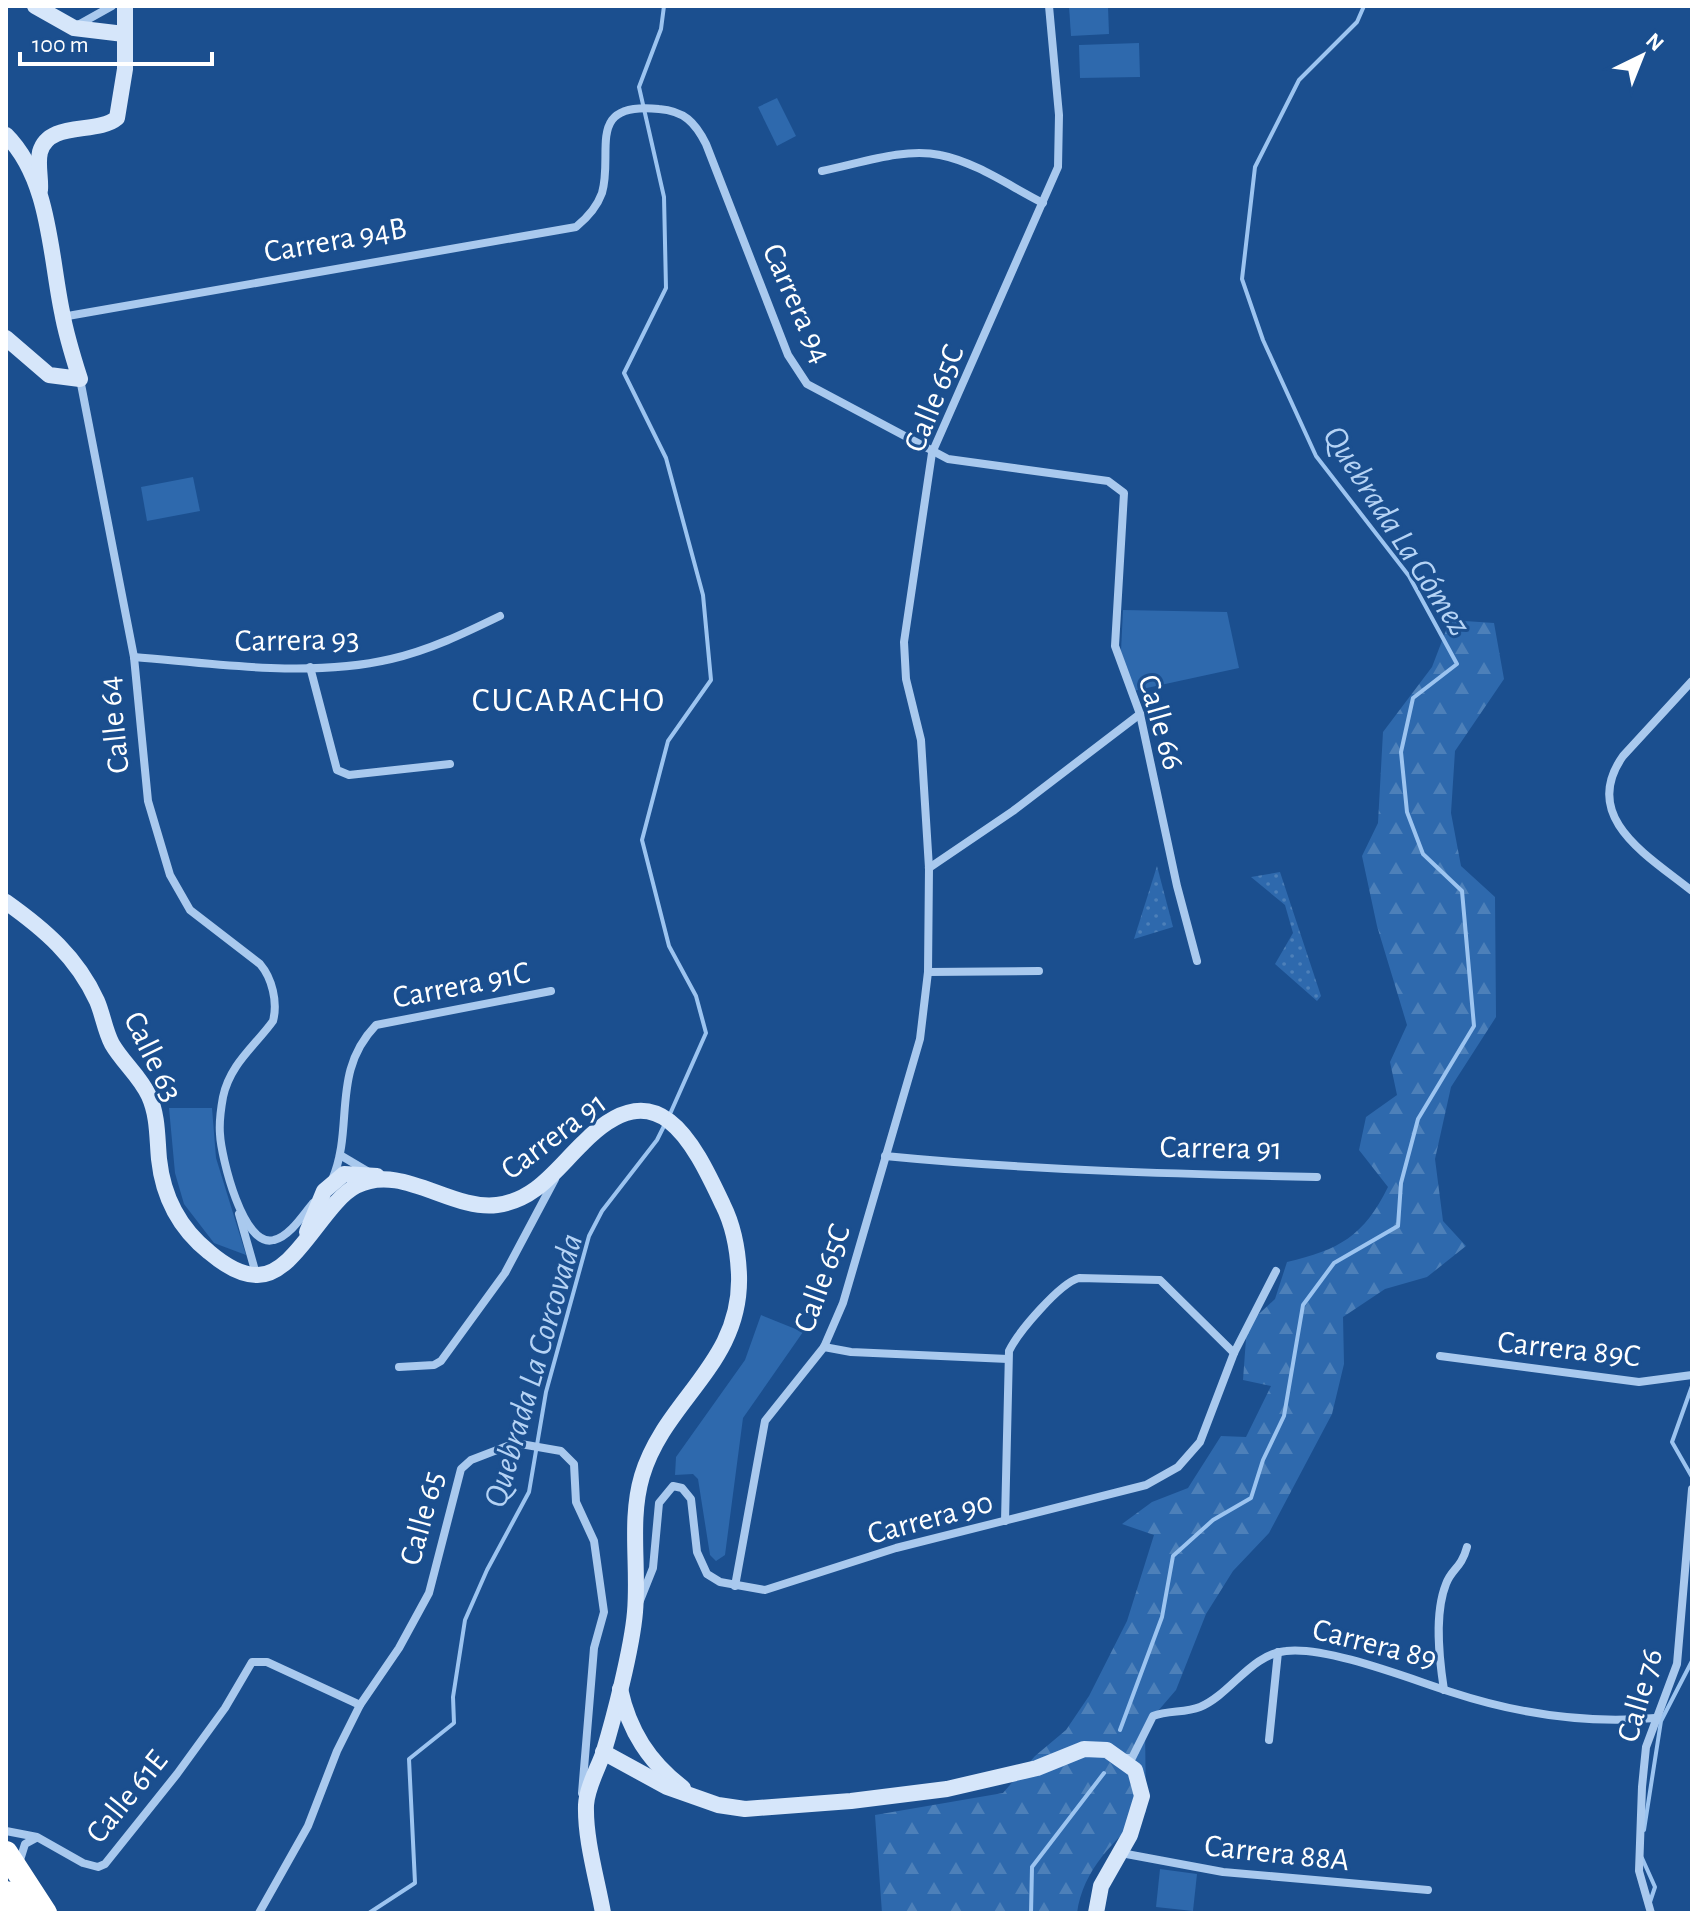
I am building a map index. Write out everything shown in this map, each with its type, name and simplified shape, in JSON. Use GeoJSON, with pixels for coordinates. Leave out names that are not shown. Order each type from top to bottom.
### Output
{"type":"FeatureCollection","features":[{"type":"Feature","properties":{"kind":"highway"},"geometry":{"type":"LineString","coordinates":[[10,1873],[19,1913]]}},
{"type":"Feature","properties":{"kind":"highway"},"geometry":{"type":"LineString","coordinates":[[10,1873],[45,1913]]}},
{"type":"Feature","properties":{"kind":"main road"},"geometry":{"type":"LineString","coordinates":[[35,6],[74,28],[124,34]]}},
{"type":"Feature","properties":{"kind":"main road"},"geometry":{"type":"LineString","coordinates":[[40,196],[39,155],[50,138],[60,132],[106,128],[117,118],[125,69],[125,6]]}},
{"type":"Feature","properties":{"kind":"main road","name":"Calle 64"},"geometry":{"type":"LineString","coordinates":[[6,135],[22,157],[40,196],[62,317],[80,379]]}},
{"type":"Feature","properties":{"kind":"main road"},"geometry":{"type":"LineString","coordinates":[[6,338],[49,375],[80,379]]}},
{"type":"Feature","properties":{"kind":"main road","name":"Calle 63"},"geometry":{"type":"LineString","coordinates":[[6,902],[52,937],[89,985],[112,1044],[138,1078],[152,1103],[161,1174],[172,1210],[200,1245],[217,1259],[256,1275]]}},
{"type":"Feature","properties":{"kind":"main road","name":"Carrera 91"},"geometry":{"type":"LineString","coordinates":[[256,1275],[282,1266],[343,1195],[361,1182],[398,1182],[457,1202],[490,1206],[521,1200],[560,1169],[597,1129],[616,1117],[637,1111],[665,1116],[680,1129]]}},
{"type":"Feature","properties":{"kind":"main road","name":"Calle 65"},"geometry":{"type":"LineString","coordinates":[[603,1913],[586,1802],[603,1752],[636,1610],[634,1513],[642,1476],[666,1428],[723,1350],[734,1322],[739,1282],[732,1224],[680,1129]]}},
{"type":"Feature","properties":{"kind":"main road"},"geometry":{"type":"LineString","coordinates":[[305,1240],[324,1191],[349,1172],[398,1182]]}},
{"type":"Feature","properties":{"kind":"main road"},"geometry":{"type":"LineString","coordinates":[[619,1685],[624,1708],[643,1749],[669,1777],[701,1800]]}},
{"type":"Feature","properties":{"kind":"main road"},"geometry":{"type":"LineString","coordinates":[[603,1752],[634,1772],[701,1800],[745,1809],[851,1801],[980,1783],[1037,1768],[1084,1749],[1107,1750],[1123,1758],[1135,1770],[1142,1787],[1138,1817],[1101,1886],[1096,1913]]}},
{"type":"Feature","properties":{"kind":"street"},"geometry":{"type":"LineString","coordinates":[[74,28],[112,6]]}},
{"type":"Feature","properties":{"kind":"street","name":"Calle 65C"},"geometry":{"type":"LineString","coordinates":[[735,1586],[765,1421],[824,1347],[851,1282],[920,1039],[928,972],[929,868],[921,740],[906,679],[904,642],[932,453],[1054,181],[1061,153],[1049,6]]}},
{"type":"Feature","properties":{"kind":"street","name":"Carrera 94"},"geometry":{"type":"LineString","coordinates":[[601,193],[605,178],[603,138],[611,122],[626,112],[655,108],[684,115],[698,128],[797,374],[807,384],[932,453],[968,463],[1108,481],[1124,493]]}},
{"type":"Feature","properties":{"kind":"street"},"geometry":{"type":"LineString","coordinates":[[822,171],[917,154],[939,154],[963,162],[1043,203]]}},
{"type":"Feature","properties":{"kind":"street","name":"Carrera 94B"},"geometry":{"type":"LineString","coordinates":[[62,317],[421,251],[568,229],[584,220],[601,193]]}},
{"type":"Feature","properties":{"kind":"street","name":"Calle 64"},"geometry":{"type":"LineString","coordinates":[[80,379],[134,657],[148,801],[170,875],[190,910],[260,964],[268,973],[273,991],[273,1021],[238,1061],[223,1095],[219,1131],[234,1197],[253,1233],[262,1240],[277,1240],[324,1191]]}},
{"type":"Feature","properties":{"kind":"street","name":"Calle 66"},"geometry":{"type":"LineString","coordinates":[[1124,493],[1126,510],[1114,636],[1140,714],[1177,886],[1197,961]]}},
{"type":"Feature","properties":{"kind":"street","name":"Carrera 93"},"geometry":{"type":"LineString","coordinates":[[134,657],[337,667],[395,658],[446,642],[500,616]]}},
{"type":"Feature","properties":{"kind":"street"},"geometry":{"type":"LineString","coordinates":[[310,667],[337,770],[349,775],[450,764]]}},
{"type":"Feature","properties":{"kind":"street"},"geometry":{"type":"LineString","coordinates":[[1692,681],[1617,765],[1609,799],[1619,827],[1692,891]]}},
{"type":"Feature","properties":{"kind":"street"},"geometry":{"type":"LineString","coordinates":[[929,868],[1013,811],[1140,714]]}},
{"type":"Feature","properties":{"kind":"street"},"geometry":{"type":"LineString","coordinates":[[928,972],[1039,971]]}},
{"type":"Feature","properties":{"kind":"street","name":"Carrera 91C"},"geometry":{"type":"LineString","coordinates":[[340,1155],[343,1093],[352,1061],[376,1025],[551,991]]}},
{"type":"Feature","properties":{"kind":"street"},"geometry":{"type":"LineString","coordinates":[[324,1191],[333,1179],[340,1155],[375,1175]]}},
{"type":"Feature","properties":{"kind":"street","name":"Carrera 91"},"geometry":{"type":"LineString","coordinates":[[885,1156],[1067,1169],[1317,1177]]}},
{"type":"Feature","properties":{"kind":"street"},"geometry":{"type":"LineString","coordinates":[[399,1367],[434,1365],[441,1361],[505,1273],[560,1169]]}},
{"type":"Feature","properties":{"kind":"street"},"geometry":{"type":"LineString","coordinates":[[234,1197],[256,1275]]}},
{"type":"Feature","properties":{"kind":"street","name":"Carrera 90"},"geometry":{"type":"LineString","coordinates":[[636,1610],[653,1568],[659,1503],[673,1486],[682,1488],[691,1499],[697,1552],[703,1569],[712,1578],[735,1586],[765,1590],[896,1548],[1138,1488],[1178,1467],[1205,1435],[1234,1353],[1276,1271]]}},
{"type":"Feature","properties":{"kind":"street"},"geometry":{"type":"LineString","coordinates":[[1005,1521],[1008,1359],[1018,1336],[1074,1279],[1164,1282],[1234,1353]]}},
{"type":"Feature","properties":{"kind":"street"},"geometry":{"type":"LineString","coordinates":[[824,1347],[851,1352],[1008,1359]]}},
{"type":"Feature","properties":{"kind":"street","name":"Carrera 89C"},"geometry":{"type":"LineString","coordinates":[[1440,1356],[1639,1382],[1692,1375]]}},
{"type":"Feature","properties":{"kind":"street","name":"Calle 65"},"geometry":{"type":"LineString","coordinates":[[259,1913],[298,1848],[322,1795],[337,1751],[360,1705],[399,1648],[433,1585],[461,1469],[471,1460],[504,1445],[522,1443],[565,1454],[575,1468],[576,1502],[594,1541],[604,1612],[594,1648],[582,1793],[586,1802]]}},
{"type":"Feature","properties":{"kind":"street","name":"Calle 76"},"geometry":{"type":"LineString","coordinates":[[1651,1913],[1639,1871],[1646,1747],[1677,1664],[1692,1489]]}},
{"type":"Feature","properties":{"kind":"street"},"geometry":{"type":"LineString","coordinates":[[1444,1690],[1438,1654],[1444,1589],[1450,1575],[1462,1564],[1467,1547]]}},
{"type":"Feature","properties":{"kind":"street","name":"Carrera 89"},"geometry":{"type":"LineString","coordinates":[[1123,1758],[1132,1758],[1153,1716],[1168,1710],[1200,1707],[1278,1652],[1291,1650],[1353,1661],[1490,1704],[1579,1720],[1605,1722],[1655,1718]]}},
{"type":"Feature","properties":{"kind":"street"},"geometry":{"type":"LineString","coordinates":[[1269,1740],[1278,1652]]}},
{"type":"Feature","properties":{"kind":"street","name":"Calle 61E"},"geometry":{"type":"LineString","coordinates":[[10,1873],[20,1852],[37,1837],[83,1863],[98,1867],[105,1864],[193,1752],[252,1662],[267,1662],[360,1705]]}},
{"type":"Feature","properties":{"kind":"street"},"geometry":{"type":"LineString","coordinates":[[6,1831],[37,1837]]}},
{"type":"Feature","properties":{"kind":"street","name":"Carrera 88A"},"geometry":{"type":"LineString","coordinates":[[1121,1853],[1223,1872],[1428,1890]]}},
{"type":"Feature","properties":{"kind":"green space"},"geometry":{"type":"Polygon","coordinates":[[[1069,6],[1108,6],[1109,34],[1071,36],[1069,6]]]}},
{"type":"Feature","properties":{"kind":"green space"},"geometry":{"type":"Polygon","coordinates":[[[1139,43],[1140,77],[1080,78],[1079,45],[1139,43]]]}},
{"type":"Feature","properties":{"kind":"green space"},"geometry":{"type":"Polygon","coordinates":[[[777,98],[796,136],[777,146],[758,107],[777,98]]]}},
{"type":"Feature","properties":{"kind":"green space"},"geometry":{"type":"Polygon","coordinates":[[[193,477],[200,511],[147,521],[141,487],[193,477]]]}},
{"type":"Feature","properties":{"kind":"green space"},"geometry":{"type":"Polygon","coordinates":[[[1123,610],[1227,612],[1239,668],[1133,691],[1121,651],[1123,610]]]}},
{"type":"Feature","properties":{"kind":"green space"},"geometry":{"type":"Polygon","coordinates":[[[1450,620],[1494,623],[1504,679],[1455,751],[1451,813],[1461,866],[1495,897],[1496,1017],[1451,1087],[1435,1159],[1443,1221],[1466,1246],[1427,1277],[1385,1289],[1343,1317],[1344,1364],[1332,1414],[1269,1533],[1233,1571],[1206,1614],[1176,1690],[1145,1726],[1146,1812],[1112,1845],[1093,1869],[1080,1897],[1077,1913],[882,1913],[875,1815],[1003,1793],[1035,1756],[1066,1730],[1089,1696],[1127,1621],[1154,1535],[1122,1524],[1152,1502],[1188,1488],[1221,1436],[1246,1437],[1271,1386],[1243,1380],[1247,1325],[1275,1299],[1287,1262],[1321,1252],[1348,1238],[1369,1218],[1388,1187],[1359,1150],[1366,1117],[1397,1095],[1390,1062],[1407,1025],[1377,926],[1362,856],[1378,823],[1383,732],[1432,667],[1450,620]]]}},
{"type":"Feature","properties":{"kind":"green space"},"geometry":{"type":"Polygon","coordinates":[[[1157,866],[1173,927],[1134,939],[1157,866]]]}},
{"type":"Feature","properties":{"kind":"green space"},"geometry":{"type":"Polygon","coordinates":[[[1280,872],[1321,996],[1317,1001],[1275,964],[1293,933],[1285,905],[1251,877],[1280,872]]]}},
{"type":"Feature","properties":{"kind":"green space"},"geometry":{"type":"Polygon","coordinates":[[[169,1108],[212,1108],[216,1158],[246,1255],[214,1243],[184,1204],[175,1173],[169,1108]]]}},
{"type":"Feature","properties":{"kind":"green space"},"geometry":{"type":"Polygon","coordinates":[[[761,1315],[803,1332],[743,1418],[725,1555],[716,1561],[710,1555],[698,1479],[693,1474],[675,1475],[676,1457],[745,1360],[761,1315]]]}},
{"type":"Feature","properties":{"kind":"green space"},"geometry":{"type":"Polygon","coordinates":[[[1160,1869],[1197,1874],[1193,1911],[1156,1907],[1160,1869]]]}},
{"type":"Feature","properties":{"kind":"waterway","name":"Quebrada La Corcovada"},"geometry":{"type":"LineString","coordinates":[[664,6],[661,29],[639,87],[664,197],[666,288],[624,373],[666,458],[703,595],[711,680],[668,741],[642,840],[669,946],[696,996],[706,1033],[670,1114]]}},
{"type":"Feature","properties":{"kind":"waterway","name":"Quebrada La Gómez"},"geometry":{"type":"LineString","coordinates":[[1120,1730],[1162,1617],[1173,1556],[1213,1520],[1251,1498],[1263,1460],[1284,1416],[1303,1305],[1334,1263],[1398,1226],[1401,1183],[1418,1119],[1474,1026],[1462,891],[1423,854],[1407,812],[1401,752],[1413,698],[1457,664],[1409,576],[1316,456],[1263,340],[1242,279],[1255,167],[1299,80],[1357,22],[1364,6]]}},
{"type":"Feature","properties":{"kind":"waterway","name":"Quebrada La Corcovada"},"geometry":{"type":"LineString","coordinates":[[369,1913],[415,1883],[409,1759],[454,1723],[453,1697],[465,1620],[487,1570],[529,1492],[546,1392],[589,1236],[602,1211],[657,1140],[666,1122]]}},
{"type":"Feature","properties":{"kind":"waterway"},"geometry":{"type":"LineString","coordinates":[[1692,1386],[1672,1442],[1692,1477]]}},
{"type":"Feature","properties":{"kind":"waterway"},"geometry":{"type":"LineString","coordinates":[[1644,1830],[1661,1721],[1692,1661]]}},
{"type":"Feature","properties":{"kind":"waterway","name":"Quebrada La Gómez"},"geometry":{"type":"LineString","coordinates":[[1031,1913],[1032,1867],[1104,1773]]}},
{"type":"Feature","properties":{"kind":"waterway"},"geometry":{"type":"LineString","coordinates":[[1642,1858],[1655,1887],[1650,1902]]}},
{"type":"Feature","properties":{"kind":"district","name":"CUCARACHO"},"geometry":{"type":"Point","coordinates":[569,699]}}]}
